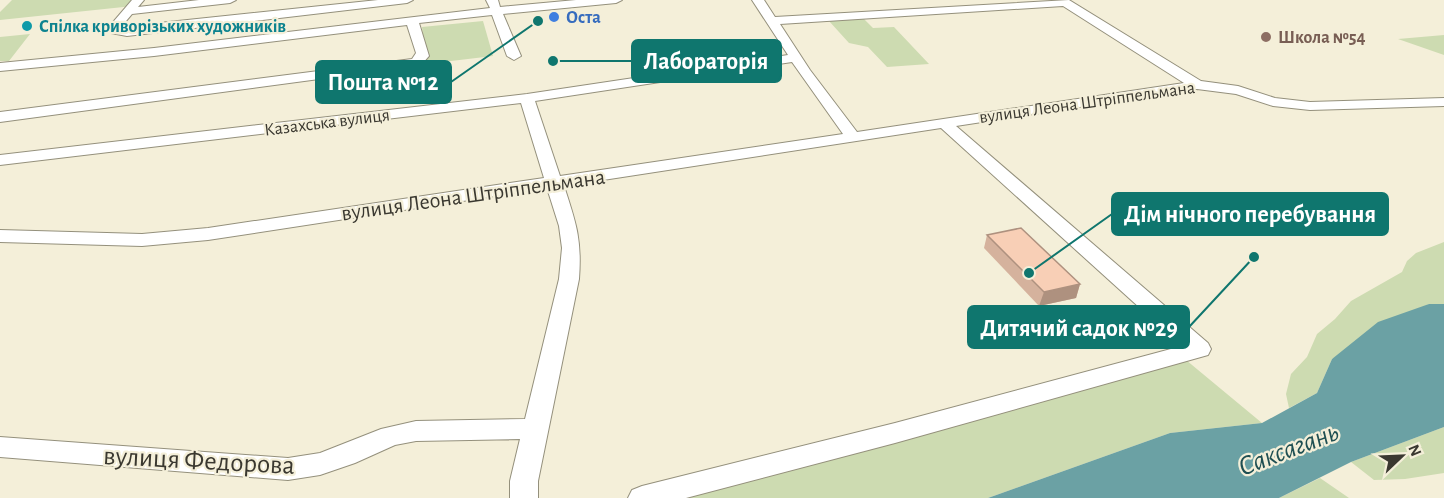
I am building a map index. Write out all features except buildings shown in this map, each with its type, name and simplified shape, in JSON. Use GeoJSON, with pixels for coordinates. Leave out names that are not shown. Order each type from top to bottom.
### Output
{"type":"FeatureCollection","features":[{"type":"Feature","properties":{"kind":"street"},"geometry":{"type":"LineString","coordinates":[[138,0],[114,28],[115,30],[127,32],[407,0]]}},
{"type":"Feature","properties":{"kind":"street"},"geometry":{"type":"LineString","coordinates":[[129,10],[230,0]]}},
{"type":"Feature","properties":{"kind":"street"},"geometry":{"type":"LineString","coordinates":[[0,81],[7,67],[412,21],[494,5],[616,0]]}},
{"type":"Feature","properties":{"kind":"street"},"geometry":{"type":"LineString","coordinates":[[758,0],[796,58],[853,136]]}},
{"type":"Feature","properties":{"kind":"street"},"geometry":{"type":"LineString","coordinates":[[772,21],[1063,1],[1197,85]]}},
{"type":"Feature","properties":{"kind":"street"},"geometry":{"type":"LineString","coordinates":[[494,5],[514,56]]}},
{"type":"Feature","properties":{"kind":"street"},"geometry":{"type":"LineString","coordinates":[[0,117],[416,62],[422,53],[412,21]]}},
{"type":"Feature","properties":{"kind":"street","name":"Казахська вулиця"},"geometry":{"type":"LineString","coordinates":[[0,160],[527,98],[796,58]]}},
{"type":"Feature","properties":{"kind":"street","name":"вулиця Леона Штріппельмана"},"geometry":{"type":"LineString","coordinates":[[0,236],[173,239],[1197,85],[1238,90],[1273,102],[1310,106],[1444,102]]}},
{"type":"Feature","properties":{"kind":"street"},"geometry":{"type":"LineString","coordinates":[[524,498],[525,480],[569,279],[572,248],[555,182],[527,98]]}},
{"type":"Feature","properties":{"kind":"street","name":"вулиця Леона Штріппельмана"},"geometry":{"type":"LineString","coordinates":[[642,498],[895,433],[1200,349],[944,123]]}},
{"type":"Feature","properties":{"kind":"street","name":"вулиця Федорова"},"geometry":{"type":"LineString","coordinates":[[0,447],[288,469],[320,464],[346,456],[390,436],[416,431],[537,429]]}},
{"type":"Feature","properties":{"kind":"green space"},"geometry":{"type":"Polygon","coordinates":[[[12,0],[138,0],[133,6],[0,20],[0,12],[12,0]]]}},
{"type":"Feature","properties":{"kind":"green space"},"geometry":{"type":"Polygon","coordinates":[[[864,19],[873,28],[894,27],[929,64],[887,67],[868,47],[849,43],[829,21],[864,19]]]}},
{"type":"Feature","properties":{"kind":"green space"},"geometry":{"type":"Polygon","coordinates":[[[483,21],[493,56],[426,64],[422,27],[483,21]]]}},
{"type":"Feature","properties":{"kind":"green space"},"geometry":{"type":"Polygon","coordinates":[[[30,34],[9,61],[0,61],[0,37],[30,34]]]}},
{"type":"Feature","properties":{"kind":"green space"},"geometry":{"type":"Polygon","coordinates":[[[1444,35],[1444,55],[1398,39],[1444,35]]]}},
{"type":"Feature","properties":{"kind":"green space"},"geometry":{"type":"Polygon","coordinates":[[[1444,242],[1444,304],[1429,304],[1332,359],[1317,393],[1289,408],[1286,394],[1291,374],[1307,357],[1317,334],[1351,301],[1402,272],[1407,261],[1416,253],[1444,242]]]}},
{"type":"Feature","properties":{"kind":"green space"},"geometry":{"type":"Polygon","coordinates":[[[1180,355],[1262,423],[1170,433],[988,498],[642,498],[1180,355]]]}},
{"type":"Feature","properties":{"kind":"green space"},"geometry":{"type":"Polygon","coordinates":[[[1444,427],[1444,473],[1405,479],[1374,480],[1351,462],[1444,427]]]}},
{"type":"Feature","properties":{"kind":"green space"},"geometry":{"type":"Polygon","coordinates":[[[1320,478],[1349,498],[1279,498],[1320,478]]]}},
{"type":"Feature","properties":{"kind":"water","name":"Саксагань"},"geometry":{"type":"Polygon","coordinates":[[[1429,304],[1444,304],[1444,427],[1351,462],[1279,498],[988,498],[1170,433],[1262,423],[1317,393],[1332,359],[1378,322],[1429,304]]]}},
{"type":"Feature","properties":{"kind":"place","name":"Оста"},"geometry":{"type":"Point","coordinates":[554,17]}},
{"type":"Feature","properties":{"kind":"place","name":"Пошта №12"},"geometry":{"type":"Point","coordinates":[538,21]}},
{"type":"Feature","properties":{"kind":"place","name":"Спілка криворізьких художників"},"geometry":{"type":"Point","coordinates":[27,26]}},
{"type":"Feature","properties":{"kind":"place","name":"Школа №54"},"geometry":{"type":"Point","coordinates":[1266,37]}},
{"type":"Feature","properties":{"kind":"place","name":"Лабораторія"},"geometry":{"type":"Point","coordinates":[553,61]}},
{"type":"Feature","properties":{"kind":"place","name":"Дитячий садок №29"},"geometry":{"type":"Point","coordinates":[1254,257]}},
{"type":"Feature","properties":{"kind":"place","name":"Дім нічного перебування"},"geometry":{"type":"Point","coordinates":[1029,273]}}]}
